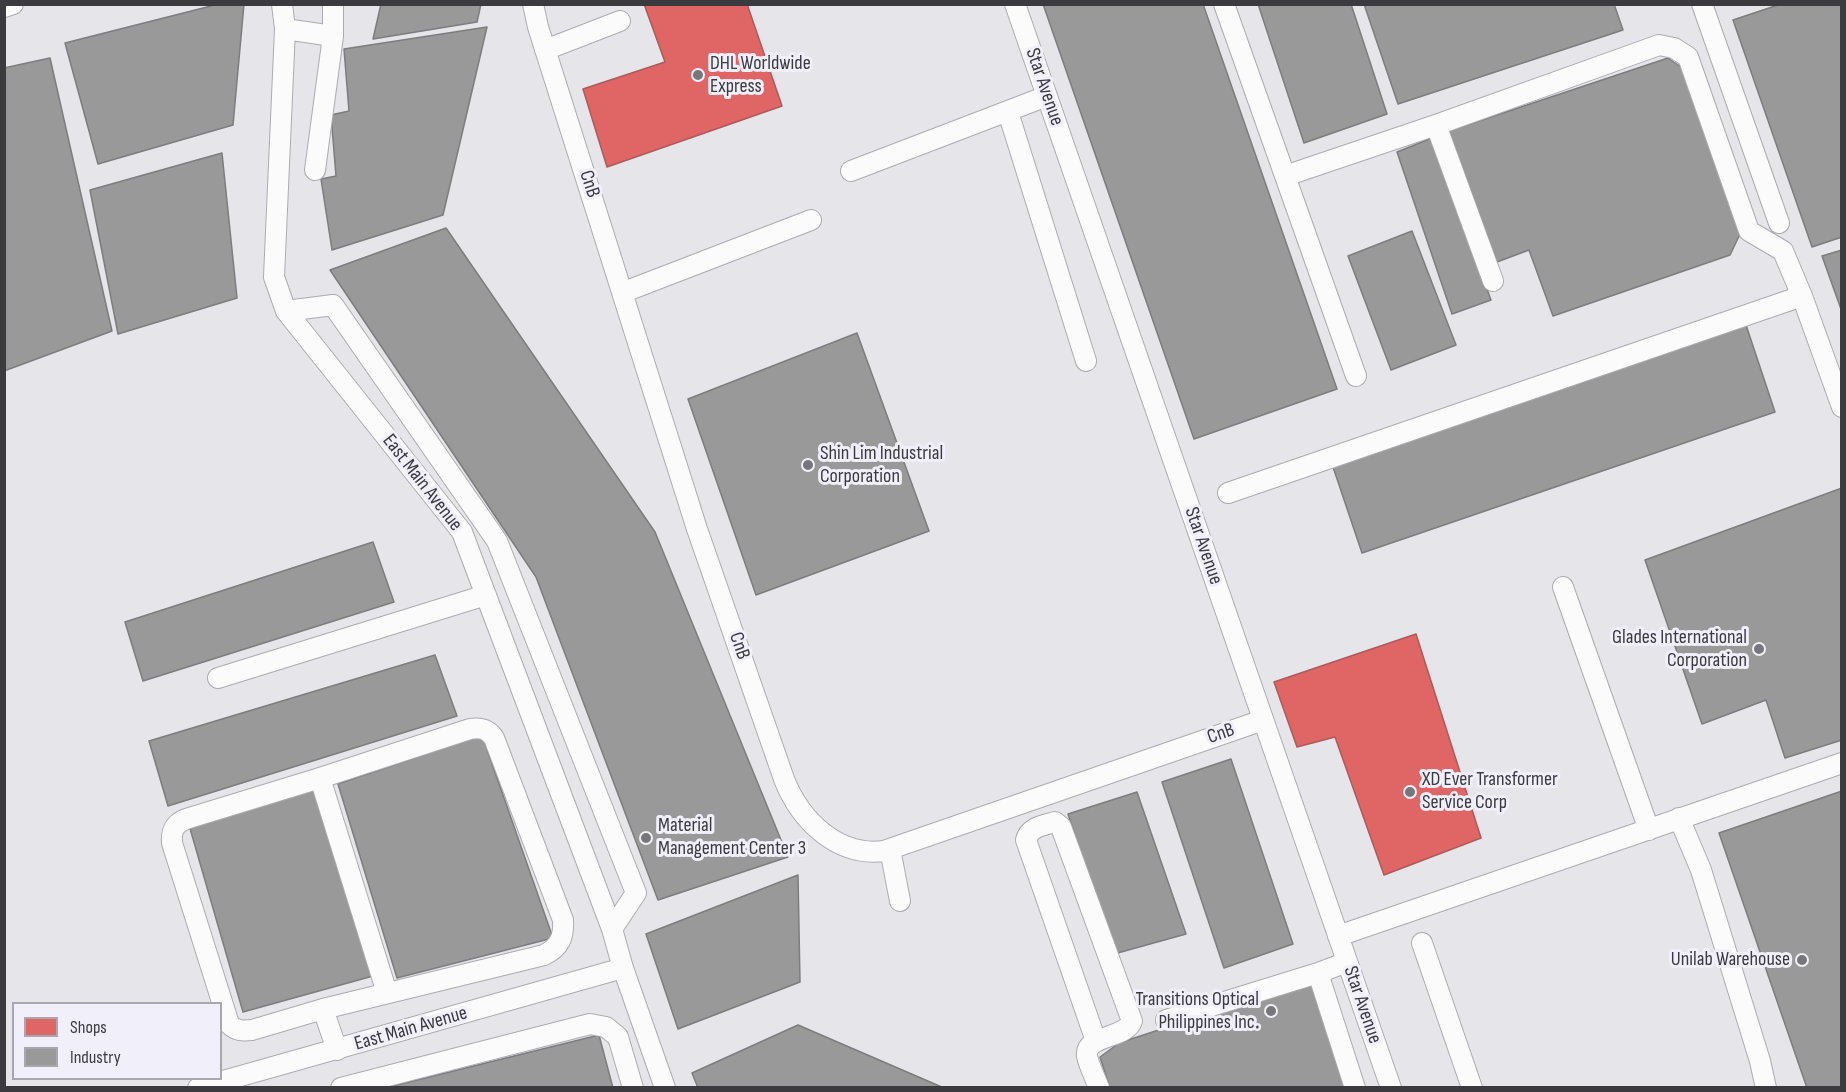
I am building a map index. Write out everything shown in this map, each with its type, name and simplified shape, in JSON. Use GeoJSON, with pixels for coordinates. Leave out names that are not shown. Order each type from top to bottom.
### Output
{"type":"FeatureCollection","features":[{"type":"Feature","properties":{"kind":"street"},"geometry":{"type":"LineString","coordinates":[[4,7],[13,4]]}},
{"type":"Feature","properties":{"kind":"street","name":"East Main Avenue"},"geometry":{"type":"LineString","coordinates":[[282,4],[285,29],[274,277],[286,311],[462,532],[612,929],[623,968],[665,1088]]}},
{"type":"Feature","properties":{"kind":"street"},"geometry":{"type":"LineString","coordinates":[[315,170],[333,36],[333,4]]}},
{"type":"Feature","properties":{"kind":"street","name":"CnB"},"geometry":{"type":"LineString","coordinates":[[533,4],[545,50],[624,292],[697,529],[788,789],[798,807],[811,823],[835,841],[862,850],[876,852],[890,849],[1263,720]]}},
{"type":"Feature","properties":{"kind":"street","name":"Star Avenue"},"geometry":{"type":"LineString","coordinates":[[1015,4],[1391,1088]]}},
{"type":"Feature","properties":{"kind":"street"},"geometry":{"type":"LineString","coordinates":[[1224,4],[1356,376]]}},
{"type":"Feature","properties":{"kind":"street"},"geometry":{"type":"LineString","coordinates":[[1702,4],[1779,223]]}},
{"type":"Feature","properties":{"kind":"street"},"geometry":{"type":"LineString","coordinates":[[545,50],[620,21]]}},
{"type":"Feature","properties":{"kind":"street"},"geometry":{"type":"LineString","coordinates":[[285,29],[333,36]]}},
{"type":"Feature","properties":{"kind":"street"},"geometry":{"type":"LineString","coordinates":[[1285,176],[1659,45],[1674,48],[1688,57],[1749,231],[1783,251],[1802,296],[1842,407]]}},
{"type":"Feature","properties":{"kind":"street"},"geometry":{"type":"LineString","coordinates":[[851,171],[1047,96]]}},
{"type":"Feature","properties":{"kind":"street"},"geometry":{"type":"LineString","coordinates":[[1008,112],[1086,361]]}},
{"type":"Feature","properties":{"kind":"street"},"geometry":{"type":"LineString","coordinates":[[1436,125],[1493,281]]}},
{"type":"Feature","properties":{"kind":"street"},"geometry":{"type":"LineString","coordinates":[[624,292],[811,220]]}},
{"type":"Feature","properties":{"kind":"street"},"geometry":{"type":"LineString","coordinates":[[1228,493],[1802,296]]}},
{"type":"Feature","properties":{"kind":"street"},"geometry":{"type":"LineString","coordinates":[[286,311],[333,305],[497,541],[636,893],[612,929]]}},
{"type":"Feature","properties":{"kind":"street"},"geometry":{"type":"LineString","coordinates":[[1563,587],[1648,830]]}},
{"type":"Feature","properties":{"kind":"street"},"geometry":{"type":"LineString","coordinates":[[218,678],[486,595]]}},
{"type":"Feature","properties":{"kind":"street"},"geometry":{"type":"LineString","coordinates":[[470,729],[484,729],[490,732],[563,920],[564,930],[561,942],[553,951],[544,955],[323,1009],[252,1030],[234,1029],[229,1024],[175,854],[171,836],[173,828],[178,822],[186,819],[320,778],[470,729]]}},
{"type":"Feature","properties":{"kind":"street"},"geometry":{"type":"LineString","coordinates":[[1338,936],[1842,763]]}},
{"type":"Feature","properties":{"kind":"street"},"geometry":{"type":"LineString","coordinates":[[320,778],[387,993]]}},
{"type":"Feature","properties":{"kind":"street"},"geometry":{"type":"LineString","coordinates":[[1030,799],[1037,826]]}},
{"type":"Feature","properties":{"kind":"street"},"geometry":{"type":"LineString","coordinates":[[1679,818],[1701,870],[1760,1061],[1766,1088]]}},
{"type":"Feature","properties":{"kind":"street"},"geometry":{"type":"LineString","coordinates":[[1096,1041],[1026,840],[1027,834],[1037,826],[1055,822],[1061,827],[1132,1021],[1127,1029],[1096,1041],[1089,1047],[1087,1054],[1099,1088]]}},
{"type":"Feature","properties":{"kind":"street"},"geometry":{"type":"LineString","coordinates":[[890,849],[900,901]]}},
{"type":"Feature","properties":{"kind":"street"},"geometry":{"type":"LineString","coordinates":[[1422,943],[1472,1088]]}},
{"type":"Feature","properties":{"kind":"street"},"geometry":{"type":"LineString","coordinates":[[1166,1020],[1347,962]]}},
{"type":"Feature","properties":{"kind":"street","name":"East Main Avenue"},"geometry":{"type":"LineString","coordinates":[[198,1088],[261,1079],[337,1050],[623,968]]}},
{"type":"Feature","properties":{"kind":"street"},"geometry":{"type":"LineString","coordinates":[[1318,973],[1356,1088]]}},
{"type":"Feature","properties":{"kind":"street"},"geometry":{"type":"LineString","coordinates":[[323,1009],[337,1050]]}},
{"type":"Feature","properties":{"kind":"street"},"geometry":{"type":"LineString","coordinates":[[341,1088],[590,1024],[606,1027],[618,1037],[633,1088]]}},
{"type":"Feature","properties":{"kind":"building: Shops","name":"DHL Worldwide Express"},"geometry":{"type":"Polygon","coordinates":[[[644,4],[747,4],[782,106],[607,167],[583,89],[665,62],[644,4]]]}},
{"type":"Feature","properties":{"kind":"building: Shops","name":"XD Ever Transformer Service Corp"},"geometry":{"type":"Polygon","coordinates":[[[1416,634],[1481,838],[1384,875],[1335,737],[1297,747],[1274,682],[1416,634]]]}},
{"type":"Feature","properties":{"kind":"building: Industry"},"geometry":{"type":"Polygon","coordinates":[[[219,4],[244,4],[233,125],[98,164],[65,43],[219,4]]]}},
{"type":"Feature","properties":{"kind":"building: Industry"},"geometry":{"type":"Polygon","coordinates":[[[381,4],[481,4],[477,22],[373,39],[381,4]]]}},
{"type":"Feature","properties":{"kind":"building: Industry"},"geometry":{"type":"Polygon","coordinates":[[[1043,4],[1203,4],[1337,389],[1194,439],[1043,4]]]}},
{"type":"Feature","properties":{"kind":"building: Industry"},"geometry":{"type":"Polygon","coordinates":[[[1258,4],[1351,4],[1387,114],[1304,143],[1258,4]]]}},
{"type":"Feature","properties":{"kind":"building: Industry"},"geometry":{"type":"Polygon","coordinates":[[[1364,4],[1614,4],[1623,30],[1398,104],[1364,4]]]}},
{"type":"Feature","properties":{"kind":"building: Industry"},"geometry":{"type":"Polygon","coordinates":[[[1781,4],[1842,4],[1842,237],[1812,247],[1733,20],[1781,4]]]}},
{"type":"Feature","properties":{"kind":"building: Industry"},"geometry":{"type":"Polygon","coordinates":[[[487,27],[443,215],[332,250],[321,179],[336,176],[331,115],[349,111],[344,49],[487,27]]]}},
{"type":"Feature","properties":{"kind":"building: Industry"},"geometry":{"type":"Polygon","coordinates":[[[50,58],[112,331],[4,371],[4,68],[50,58]]]}},
{"type":"Feature","properties":{"kind":"building: Industry"},"geometry":{"type":"Polygon","coordinates":[[[1668,58],[1685,70],[1742,230],[1730,255],[1553,316],[1529,250],[1497,262],[1449,131],[1668,58]]]}},
{"type":"Feature","properties":{"kind":"building: Industry"},"geometry":{"type":"Polygon","coordinates":[[[1432,138],[1491,300],[1452,314],[1397,152],[1432,138]]]}},
{"type":"Feature","properties":{"kind":"building: Industry"},"geometry":{"type":"Polygon","coordinates":[[[222,153],[237,298],[118,334],[90,190],[222,153]]]}},
{"type":"Feature","properties":{"kind":"building: Industry"},"geometry":{"type":"Polygon","coordinates":[[[446,228],[655,532],[788,857],[658,900],[536,577],[330,270],[446,228]]]}},
{"type":"Feature","properties":{"kind":"building: Industry"},"geometry":{"type":"Polygon","coordinates":[[[1412,231],[1456,345],[1391,370],[1348,256],[1412,231]]]}},
{"type":"Feature","properties":{"kind":"building: Industry"},"geometry":{"type":"Polygon","coordinates":[[[1842,250],[1842,312],[1822,256],[1842,250]]]}},
{"type":"Feature","properties":{"kind":"building: Industry"},"geometry":{"type":"Polygon","coordinates":[[[1746,325],[1775,412],[1362,553],[1333,467],[1746,325]]]}},
{"type":"Feature","properties":{"kind":"building: Industry","name":"Shin Lim Industrial Corporation"},"geometry":{"type":"Polygon","coordinates":[[[857,333],[929,531],[756,595],[688,399],[857,333]]]}},
{"type":"Feature","properties":{"kind":"building: Industry","name":"Glades International Corporation"},"geometry":{"type":"Polygon","coordinates":[[[1842,488],[1842,740],[1785,758],[1766,700],[1702,724],[1645,560],[1842,488]]]}},
{"type":"Feature","properties":{"kind":"building: Industry"},"geometry":{"type":"Polygon","coordinates":[[[373,542],[394,602],[143,681],[125,622],[373,542]]]}},
{"type":"Feature","properties":{"kind":"building: Industry"},"geometry":{"type":"Polygon","coordinates":[[[435,655],[457,716],[168,806],[149,741],[435,655]]]}},
{"type":"Feature","properties":{"kind":"building: Industry"},"geometry":{"type":"Polygon","coordinates":[[[482,735],[553,938],[397,978],[338,784],[482,735]]]}},
{"type":"Feature","properties":{"kind":"building: Industry"},"geometry":{"type":"Polygon","coordinates":[[[1231,759],[1293,944],[1224,968],[1162,782],[1231,759]]]}},
{"type":"Feature","properties":{"kind":"building: Industry"},"geometry":{"type":"Polygon","coordinates":[[[315,785],[373,976],[243,1012],[189,825],[315,785]]]}},
{"type":"Feature","properties":{"kind":"building: Industry","name":"Unilab Warehouse"},"geometry":{"type":"Polygon","coordinates":[[[1842,791],[1842,1088],[1807,1088],[1719,833],[1842,791]]]}},
{"type":"Feature","properties":{"kind":"building: Industry"},"geometry":{"type":"Polygon","coordinates":[[[1137,792],[1186,934],[1114,954],[1068,814],[1137,792]]]}},
{"type":"Feature","properties":{"kind":"building: Industry"},"geometry":{"type":"Polygon","coordinates":[[[798,875],[800,982],[678,1029],[646,934],[798,875]]]}},
{"type":"Feature","properties":{"kind":"building: Industry","name":"Transitions Optical Philippines Inc."},"geometry":{"type":"Polygon","coordinates":[[[1314,979],[1352,1088],[1110,1088],[1100,1057],[1119,1043],[1314,979]]]}},
{"type":"Feature","properties":{"kind":"building: Industry"},"geometry":{"type":"Polygon","coordinates":[[[798,1025],[944,1088],[698,1088],[692,1073],[798,1025]]]}},
{"type":"Feature","properties":{"kind":"building: Industry"},"geometry":{"type":"Polygon","coordinates":[[[599,1035],[613,1088],[385,1088],[599,1035]]]}},
{"type":"Feature","properties":{"kind":"place","name":"DHL Worldwide Express"},"geometry":{"type":"Point","coordinates":[698,75]}},
{"type":"Feature","properties":{"kind":"place","name":"Shin Lim Industrial Corporation"},"geometry":{"type":"Point","coordinates":[808,465]}},
{"type":"Feature","properties":{"kind":"place","name":"Glades International Corporation"},"geometry":{"type":"Point","coordinates":[1759,649]}},
{"type":"Feature","properties":{"kind":"place","name":"XD Ever Transformer Service Corp"},"geometry":{"type":"Point","coordinates":[1410,792]}},
{"type":"Feature","properties":{"kind":"place","name":"Material Management Center 3"},"geometry":{"type":"Point","coordinates":[646,838]}},
{"type":"Feature","properties":{"kind":"place","name":"Unilab Warehouse"},"geometry":{"type":"Point","coordinates":[1802,960]}},
{"type":"Feature","properties":{"kind":"place","name":"Transitions Optical Philippines Inc."},"geometry":{"type":"Point","coordinates":[1271,1011]}}]}
